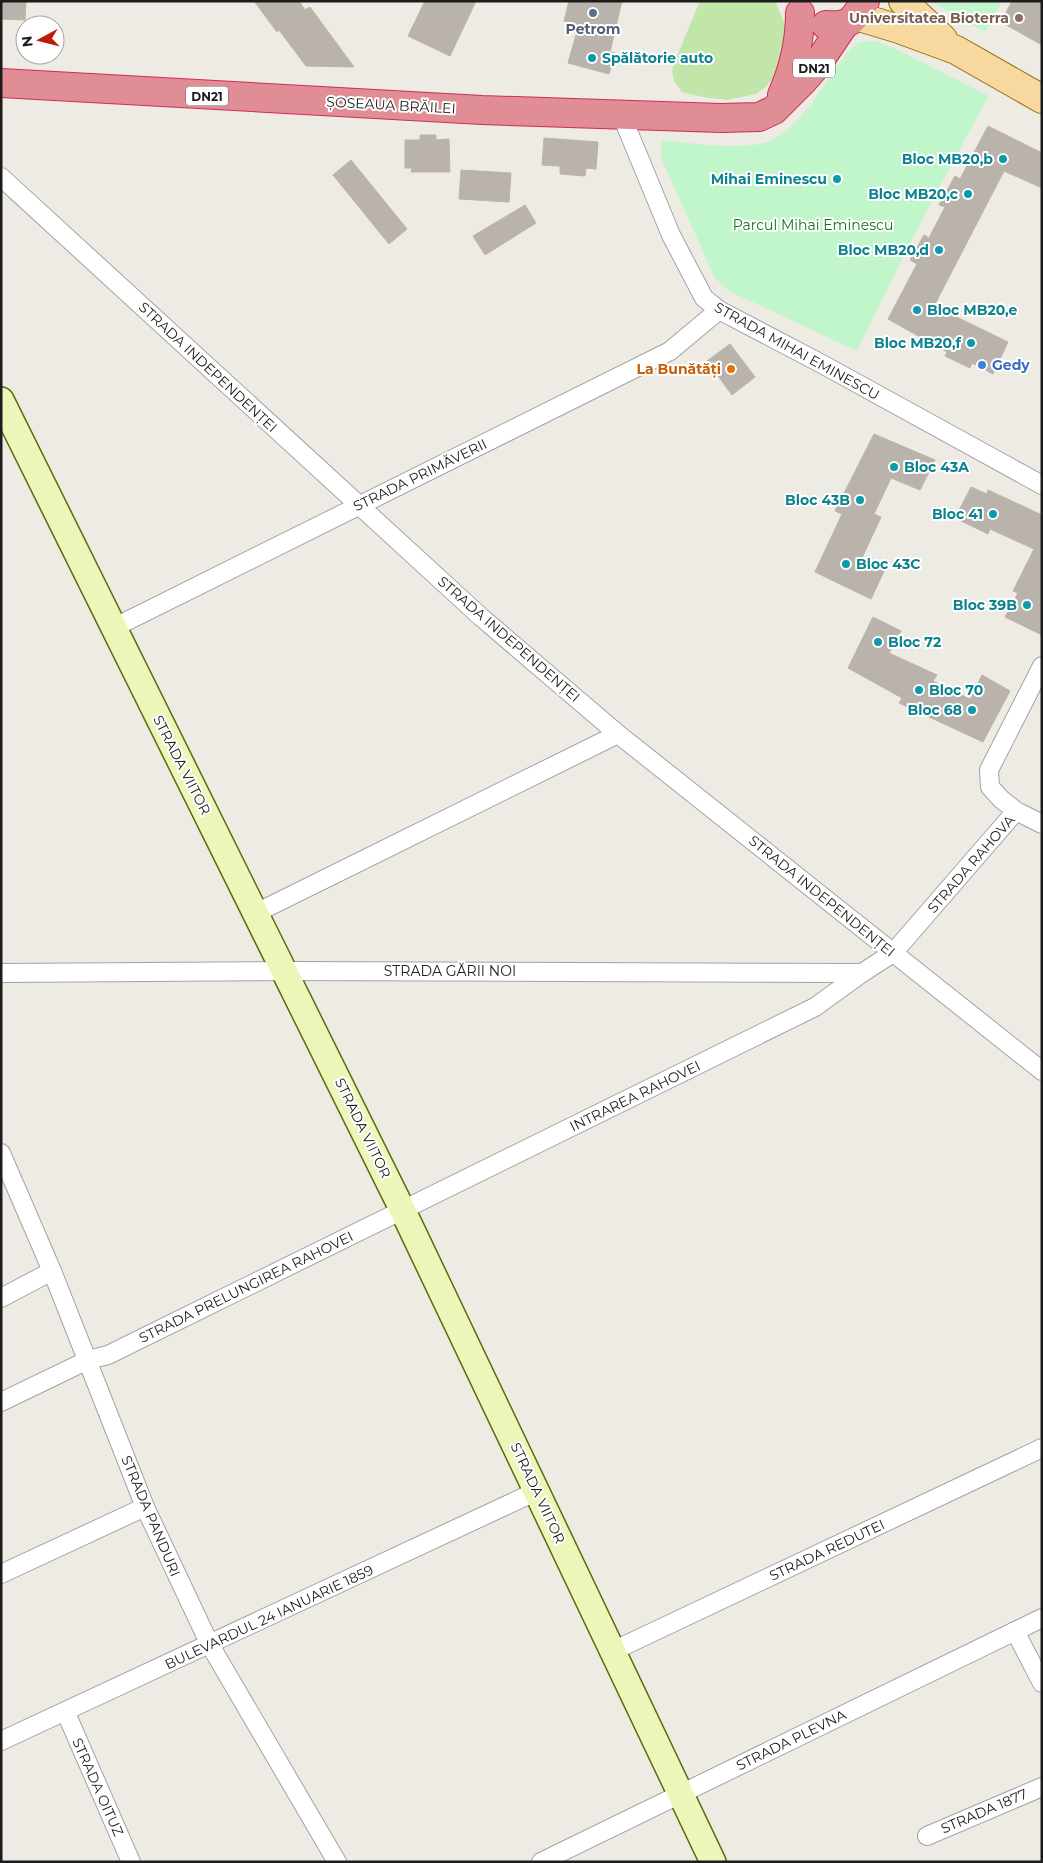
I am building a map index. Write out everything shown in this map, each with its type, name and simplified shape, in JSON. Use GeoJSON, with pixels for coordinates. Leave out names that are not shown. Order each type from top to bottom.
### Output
{"type":"FeatureCollection","features":[{"type":"Feature","properties":{"kind":"highway"},"geometry":{"type":"LineString","coordinates":[[796,7],[814,22],[824,25],[855,14]]}},
{"type":"Feature","properties":{"kind":"highway","name":"DN21"},"geometry":{"type":"LineString","coordinates":[[778,105],[794,64],[800,31],[796,7]]}},
{"type":"Feature","properties":{"kind":"highway","name":"ȘOSEAUA BRĂILEI"},"geometry":{"type":"LineString","coordinates":[[1,83],[482,110],[753,118],[770,113],[803,81],[855,14]]}},
{"type":"Feature","properties":{"kind":"main road"},"geometry":{"type":"LineString","coordinates":[[903,1],[921,20],[956,50]]}},
{"type":"Feature","properties":{"kind":"main road"},"geometry":{"type":"LineString","coordinates":[[855,14],[956,50],[1042,99]]}},
{"type":"Feature","properties":{"kind":"street","name":"STRADA MIHAI EMINESCU"},"geometry":{"type":"LineString","coordinates":[[621,114],[670,235],[704,298],[719,310],[822,364],[1042,485]]}},
{"type":"Feature","properties":{"kind":"street","name":"STRADA INDEPENDENȚEI"},"geometry":{"type":"LineString","coordinates":[[1,177],[481,618],[618,734],[1042,1071]]}},
{"type":"Feature","properties":{"kind":"street","name":"STRADA PRIMĂVERII"},"geometry":{"type":"LineString","coordinates":[[113,628],[670,351],[719,310]]}},
{"type":"Feature","properties":{"kind":"street","name":"STRADA VIITOR"},"geometry":{"type":"LineString","coordinates":[[1,400],[403,1211],[713,1862]]}},
{"type":"Feature","properties":{"kind":"street","name":"STRADA RAHOVA"},"geometry":{"type":"LineString","coordinates":[[893,953],[1016,811],[1000,799],[990,787],[989,770],[1042,666]]}},
{"type":"Feature","properties":{"kind":"street"},"geometry":{"type":"LineString","coordinates":[[256,913],[618,734]]}},
{"type":"Feature","properties":{"kind":"street"},"geometry":{"type":"LineString","coordinates":[[1016,811],[1042,824]]}},
{"type":"Feature","properties":{"kind":"street"},"geometry":{"type":"LineString","coordinates":[[862,973],[893,953]]}},
{"type":"Feature","properties":{"kind":"street","name":"STRADA GĂRII NOI"},"geometry":{"type":"LineString","coordinates":[[1,973],[285,971],[862,973]]}},
{"type":"Feature","properties":{"kind":"street","name":"INTRAREA RAHOVEI"},"geometry":{"type":"LineString","coordinates":[[403,1211],[815,1007],[862,973]]}},
{"type":"Feature","properties":{"kind":"street","name":"STRADA PANDURI"},"geometry":{"type":"LineString","coordinates":[[2,1157],[52,1271],[145,1507],[210,1645],[337,1862]]}},
{"type":"Feature","properties":{"kind":"street","name":"STRADA PRELUNGIREA RAHOVEI"},"geometry":{"type":"LineString","coordinates":[[1,1402],[88,1360],[108,1355],[403,1211]]}},
{"type":"Feature","properties":{"kind":"street"},"geometry":{"type":"LineString","coordinates":[[1,1298],[52,1271]]}},
{"type":"Feature","properties":{"kind":"street","name":"STRADA REDUTEI"},"geometry":{"type":"LineString","coordinates":[[613,1651],[1042,1448]]}},
{"type":"Feature","properties":{"kind":"street","name":"BULEVARDUL 24 IANUARIE 1859"},"geometry":{"type":"LineString","coordinates":[[1,1741],[537,1491]]}},
{"type":"Feature","properties":{"kind":"street"},"geometry":{"type":"LineString","coordinates":[[1,1574],[145,1507]]}},
{"type":"Feature","properties":{"kind":"street","name":"STRADA PLEVNA"},"geometry":{"type":"LineString","coordinates":[[541,1862],[1042,1618]]}},
{"type":"Feature","properties":{"kind":"street"},"geometry":{"type":"LineString","coordinates":[[1015,1631],[1042,1683]]}},
{"type":"Feature","properties":{"kind":"street","name":"STRADA OITUZ"},"geometry":{"type":"LineString","coordinates":[[66,1712],[132,1862]]}},
{"type":"Feature","properties":{"kind":"street","name":"STRADA 1877"},"geometry":{"type":"LineString","coordinates":[[927,1836],[1042,1787]]}},
{"type":"Feature","properties":{"kind":"green space"},"geometry":{"type":"Polygon","coordinates":[[[700,1],[775,1],[787,29],[782,66],[767,86],[756,94],[727,100],[703,97],[682,92],[674,81],[672,71],[700,1]]]}},
{"type":"Feature","properties":{"kind":"green space"},"geometry":{"type":"Polygon","coordinates":[[[930,1],[1002,1],[985,32],[930,1]]]}},
{"type":"Feature","properties":{"kind":"green space","name":"Parcul Mihai Eminescu"},"geometry":{"type":"Polygon","coordinates":[[[875,41],[898,50],[989,96],[921,222],[857,351],[729,291],[715,278],[661,158],[661,140],[740,146],[764,143],[776,138],[788,129],[812,103],[850,49],[860,42],[875,41]]]}},
{"type":"Feature","properties":{"kind":"building"},"geometry":{"type":"Polygon","coordinates":[[[1,1],[26,1],[25,15],[15,15],[15,20],[1,19],[1,1]]]}},
{"type":"Feature","properties":{"kind":"building"},"geometry":{"type":"Polygon","coordinates":[[[254,1],[299,1],[305,10],[310,7],[354,67],[306,66],[254,1]]]}},
{"type":"Feature","properties":{"kind":"building"},"geometry":{"type":"Polygon","coordinates":[[[425,1],[476,1],[450,56],[408,36],[425,1]]]}},
{"type":"Feature","properties":{"kind":"building"},"geometry":{"type":"Polygon","coordinates":[[[569,1],[622,1],[610,52],[615,53],[609,74],[568,63],[579,25],[564,21],[569,1]]]}},
{"type":"Feature","properties":{"kind":"building"},"geometry":{"type":"Polygon","coordinates":[[[1012,1],[1042,1],[1042,45],[1001,22],[1012,1]]]}},
{"type":"Feature","properties":{"kind":"building"},"geometry":{"type":"Polygon","coordinates":[[[988,126],[1042,153],[1042,188],[1004,171],[934,306],[1008,342],[993,374],[972,363],[970,368],[945,356],[947,352],[888,319],[917,264],[910,260],[924,235],[929,238],[945,207],[939,205],[955,176],[960,179],[988,126]]]}},
{"type":"Feature","properties":{"kind":"building"},"geometry":{"type":"Polygon","coordinates":[[[420,135],[436,135],[436,140],[449,139],[450,172],[411,172],[412,168],[405,168],[405,140],[420,140],[420,135]]]}},
{"type":"Feature","properties":{"kind":"building"},"geometry":{"type":"Polygon","coordinates":[[[544,138],[598,142],[596,169],[586,168],[585,176],[560,174],[560,166],[542,165],[544,138]]]}},
{"type":"Feature","properties":{"kind":"building"},"geometry":{"type":"Polygon","coordinates":[[[351,160],[407,229],[389,244],[333,175],[351,160]]]}},
{"type":"Feature","properties":{"kind":"building"},"geometry":{"type":"Polygon","coordinates":[[[461,170],[511,173],[509,202],[459,199],[461,170]]]}},
{"type":"Feature","properties":{"kind":"building"},"geometry":{"type":"Polygon","coordinates":[[[525,205],[536,223],[485,255],[473,236],[525,205]]]}},
{"type":"Feature","properties":{"kind":"building","name":"La Bunătăți"},"geometry":{"type":"Polygon","coordinates":[[[730,344],[755,377],[732,395],[707,361],[730,344]]]}},
{"type":"Feature","properties":{"kind":"building"},"geometry":{"type":"Polygon","coordinates":[[[874,434],[935,460],[920,490],[891,478],[874,514],[881,517],[862,558],[885,569],[871,599],[815,572],[842,514],[835,511],[874,434]]]}},
{"type":"Feature","properties":{"kind":"building"},"geometry":{"type":"Polygon","coordinates":[[[971,487],[987,494],[988,490],[1042,515],[1042,635],[1005,617],[1018,593],[1013,591],[1034,549],[990,529],[988,534],[955,518],[971,487]]]}},
{"type":"Feature","properties":{"kind":"building"},"geometry":{"type":"Polygon","coordinates":[[[873,617],[901,631],[889,653],[937,675],[933,681],[970,699],[982,675],[1010,691],[983,742],[899,703],[902,698],[848,668],[873,617]]]}},
{"type":"Feature","properties":{"kind":"place","name":"Petrom"},"geometry":{"type":"Point","coordinates":[593,13]}},
{"type":"Feature","properties":{"kind":"place","name":"Universitatea Bioterra"},"geometry":{"type":"Point","coordinates":[1019,18]}},
{"type":"Feature","properties":{"kind":"place","name":"Spălătorie auto"},"geometry":{"type":"Point","coordinates":[592,58]}},
{"type":"Feature","properties":{"kind":"place","name":"Bloc MB20,b"},"geometry":{"type":"Point","coordinates":[1003,159]}},
{"type":"Feature","properties":{"kind":"place","name":"Mihai Eminescu"},"geometry":{"type":"Point","coordinates":[837,179]}},
{"type":"Feature","properties":{"kind":"place","name":"Bloc MB20,c"},"geometry":{"type":"Point","coordinates":[968,194]}},
{"type":"Feature","properties":{"kind":"place","name":"Bloc MB20,d"},"geometry":{"type":"Point","coordinates":[939,250]}},
{"type":"Feature","properties":{"kind":"place","name":"Bloc MB20,e"},"geometry":{"type":"Point","coordinates":[917,310]}},
{"type":"Feature","properties":{"kind":"place","name":"Bloc MB20,f"},"geometry":{"type":"Point","coordinates":[971,343]}},
{"type":"Feature","properties":{"kind":"place","name":"Gedy"},"geometry":{"type":"Point","coordinates":[982,365]}},
{"type":"Feature","properties":{"kind":"place","name":"La Bunătăți"},"geometry":{"type":"Point","coordinates":[731,369]}},
{"type":"Feature","properties":{"kind":"place","name":"Bloc 43A"},"geometry":{"type":"Point","coordinates":[894,467]}},
{"type":"Feature","properties":{"kind":"place","name":"Bloc 43B"},"geometry":{"type":"Point","coordinates":[860,500]}},
{"type":"Feature","properties":{"kind":"place","name":"Bloc 41"},"geometry":{"type":"Point","coordinates":[993,514]}},
{"type":"Feature","properties":{"kind":"place","name":"Bloc 43C"},"geometry":{"type":"Point","coordinates":[846,564]}},
{"type":"Feature","properties":{"kind":"place","name":"Bloc 39B"},"geometry":{"type":"Point","coordinates":[1027,605]}},
{"type":"Feature","properties":{"kind":"place","name":"Bloc 72"},"geometry":{"type":"Point","coordinates":[878,642]}},
{"type":"Feature","properties":{"kind":"place","name":"Bloc 70"},"geometry":{"type":"Point","coordinates":[919,690]}},
{"type":"Feature","properties":{"kind":"place","name":"Bloc 68"},"geometry":{"type":"Point","coordinates":[972,710]}}]}
